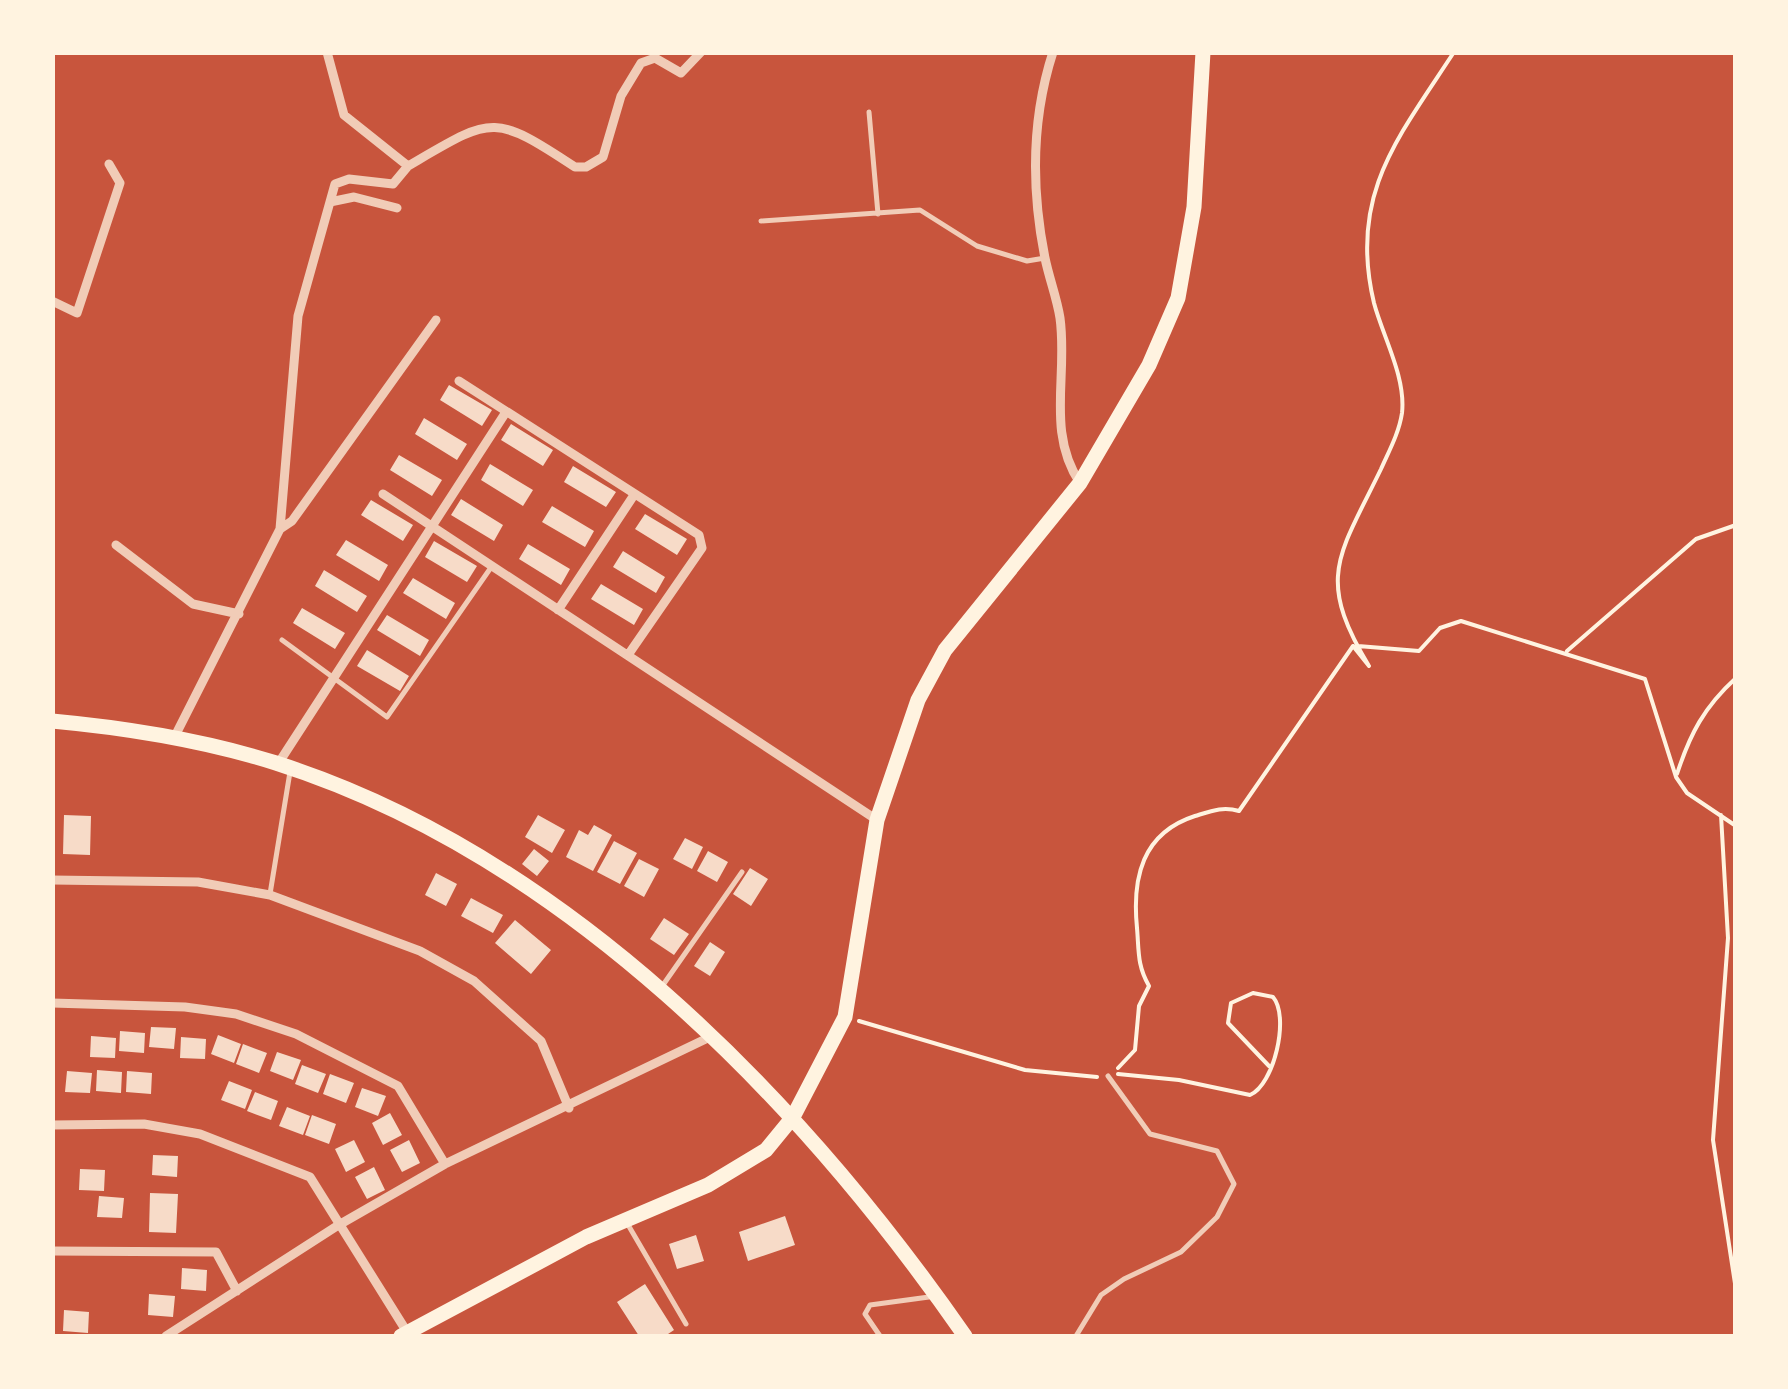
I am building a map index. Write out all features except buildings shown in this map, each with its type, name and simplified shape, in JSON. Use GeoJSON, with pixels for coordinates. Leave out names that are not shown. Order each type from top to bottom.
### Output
{"type":"FeatureCollection","features":[{"type":"Feature","properties":{"kind":"main road"},"geometry":{"type":"LineString","coordinates":[[404,1334],[625,1221],[708,1185],[766,1150],[793,1117],[845,1016],[878,820],[918,700],[944,650],[1080,483],[1149,365],[1178,298],[1194,206],[1203,52]]}},
{"type":"Feature","properties":{"kind":"main road"},"geometry":{"type":"LineString","coordinates":[[52,721],[174,738],[284,766],[352,792],[472,854],[535,895],[712,1036],[793,1117],[965,1336]]}},
{"type":"Feature","properties":{"kind":"street"},"geometry":{"type":"LineString","coordinates":[[328,52],[344,115],[408,166]]}},
{"type":"Feature","properties":{"kind":"street"},"geometry":{"type":"LineString","coordinates":[[174,738],[280,530],[298,316],[330,202],[340,180],[392,184],[408,166],[465,132],[502,125],[519,130],[575,166],[596,164],[603,157],[621,96],[641,62],[655,58],[681,73],[701,52]]}},
{"type":"Feature","properties":{"kind":"street"},"geometry":{"type":"LineString","coordinates":[[1054,52],[1040,93],[1035,184],[1045,258],[1060,316],[1061,449],[1080,483]]}},
{"type":"Feature","properties":{"kind":"street"},"geometry":{"type":"LineString","coordinates":[[52,301],[77,313],[120,183],[108,164]]}},
{"type":"Feature","properties":{"kind":"street"},"geometry":{"type":"LineString","coordinates":[[330,202],[354,197],[397,208]]}},
{"type":"Feature","properties":{"kind":"street"},"geometry":{"type":"LineString","coordinates":[[280,530],[292,521],[436,320]]}},
{"type":"Feature","properties":{"kind":"street"},"geometry":{"type":"LineString","coordinates":[[459,382],[699,535],[702,548],[628,656]]}},
{"type":"Feature","properties":{"kind":"street"},"geometry":{"type":"LineString","coordinates":[[284,766],[334,679],[506,412]]}},
{"type":"Feature","properties":{"kind":"street"},"geometry":{"type":"LineString","coordinates":[[383,494],[878,820]]}},
{"type":"Feature","properties":{"kind":"street"},"geometry":{"type":"LineString","coordinates":[[558,610],[634,495]]}},
{"type":"Feature","properties":{"kind":"street"},"geometry":{"type":"LineString","coordinates":[[116,544],[194,604],[238,614]]}},
{"type":"Feature","properties":{"kind":"street"},"geometry":{"type":"LineString","coordinates":[[52,880],[198,882],[270,895],[357,925],[474,981],[541,1041],[568,1108]]}},
{"type":"Feature","properties":{"kind":"street"},"geometry":{"type":"LineString","coordinates":[[52,1003],[186,1006],[236,1014],[296,1034],[398,1086],[444,1164]]}},
{"type":"Feature","properties":{"kind":"street"},"geometry":{"type":"LineString","coordinates":[[166,1336],[337,1226],[444,1164],[712,1036]]}},
{"type":"Feature","properties":{"kind":"street"},"geometry":{"type":"LineString","coordinates":[[52,1125],[144,1124],[200,1134],[260,1154],[310,1177],[404,1334]]}},
{"type":"Feature","properties":{"kind":"street"},"geometry":{"type":"LineString","coordinates":[[52,1251],[216,1252],[237,1291]]}},
{"type":"Feature","properties":{"kind":"lane"},"geometry":{"type":"LineString","coordinates":[[869,112],[878,214]]}},
{"type":"Feature","properties":{"kind":"lane"},"geometry":{"type":"LineString","coordinates":[[762,220],[920,210],[977,246],[1027,261],[1045,258]]}},
{"type":"Feature","properties":{"kind":"lane"},"geometry":{"type":"LineString","coordinates":[[282,640],[387,717],[492,566]]}},
{"type":"Feature","properties":{"kind":"lane"},"geometry":{"type":"LineString","coordinates":[[270,895],[284,766]]}},
{"type":"Feature","properties":{"kind":"lane"},"geometry":{"type":"LineString","coordinates":[[658,992],[742,872]]}},
{"type":"Feature","properties":{"kind":"lane"},"geometry":{"type":"LineString","coordinates":[[1076,1336],[1101,1296],[1124,1279],[1181,1252],[1217,1217],[1234,1184],[1216,1151],[1150,1134],[1110,1075]]}},
{"type":"Feature","properties":{"kind":"lane"},"geometry":{"type":"LineString","coordinates":[[625,1221],[686,1324]]}},
{"type":"Feature","properties":{"kind":"lane"},"geometry":{"type":"LineString","coordinates":[[880,1336],[865,1314],[870,1305],[936,1296]]}},
{"type":"Feature","properties":{"kind":"path"},"geometry":{"type":"LineString","coordinates":[[1354,646],[1369,666],[1338,607],[1335,576],[1344,546],[1400,424],[1404,400],[1374,302],[1365,253],[1366,214],[1378,172],[1454,52]]}},
{"type":"Feature","properties":{"kind":"path"},"geometry":{"type":"LineString","coordinates":[[1568,651],[1696,539],[1736,525]]}},
{"type":"Feature","properties":{"kind":"path"},"geometry":{"type":"LineString","coordinates":[[1354,646],[1419,651],[1440,628],[1461,621],[1552,651],[1568,651],[1645,679],[1676,777],[1687,793],[1736,826]]}},
{"type":"Feature","properties":{"kind":"path"},"geometry":{"type":"LineString","coordinates":[[1110,1075],[1135,1050],[1139,1006],[1149,986],[1137,965],[1135,909],[1137,879],[1148,848],[1160,834],[1187,819],[1226,807],[1240,811],[1354,646]]}},
{"type":"Feature","properties":{"kind":"path"},"geometry":{"type":"LineString","coordinates":[[1676,777],[1689,736],[1706,707],[1736,678]]}},
{"type":"Feature","properties":{"kind":"path"},"geometry":{"type":"LineString","coordinates":[[1721,815],[1728,938],[1713,1140],[1736,1290]]}},
{"type":"Feature","properties":{"kind":"path"},"geometry":{"type":"LineString","coordinates":[[845,1016],[1025,1070],[1179,1080],[1250,1095],[1263,1085],[1270,1066],[1278,1038],[1279,1004],[1264,993],[1242,995],[1231,1004],[1228,1023],[1240,1040],[1270,1066]]}}]}
